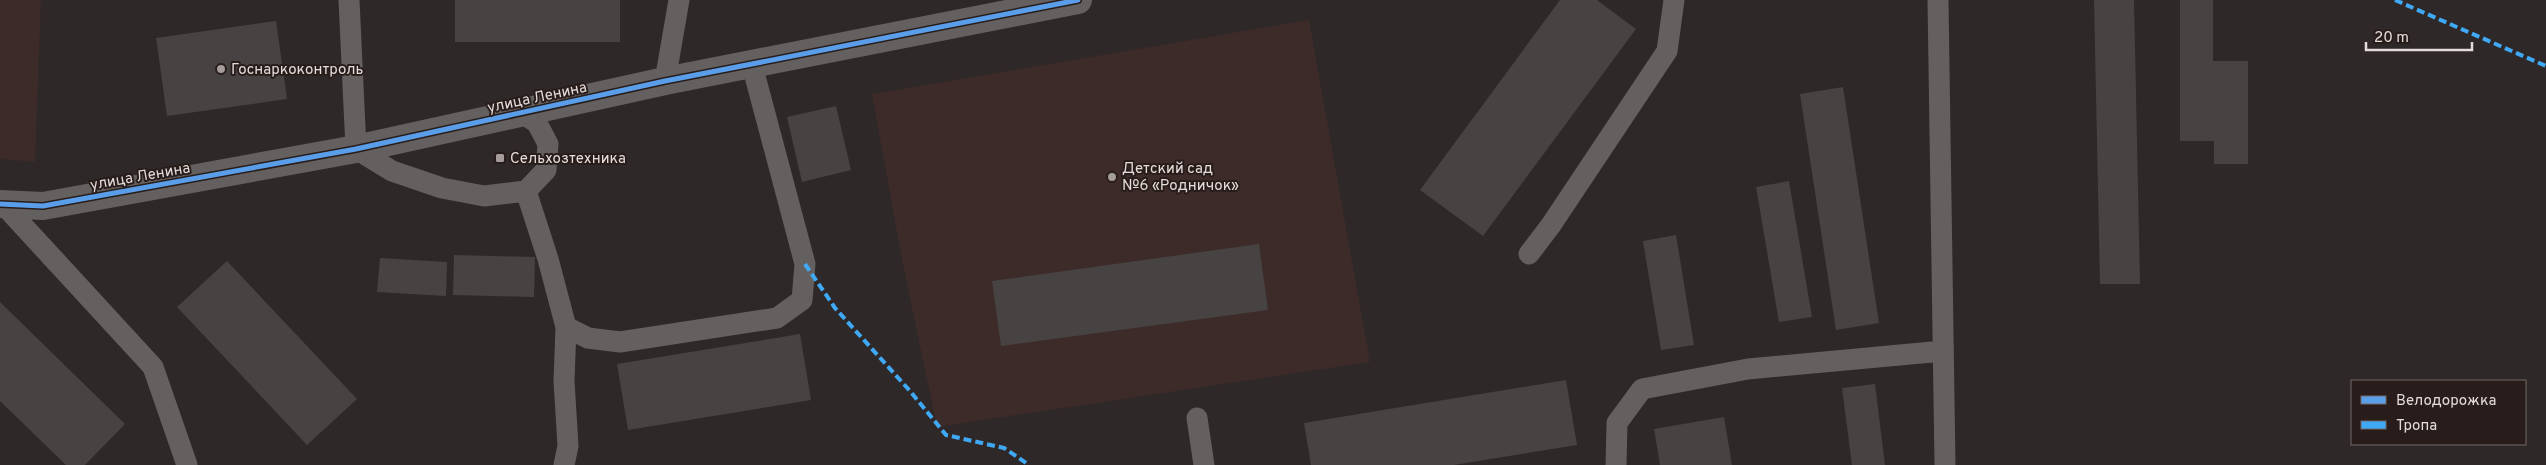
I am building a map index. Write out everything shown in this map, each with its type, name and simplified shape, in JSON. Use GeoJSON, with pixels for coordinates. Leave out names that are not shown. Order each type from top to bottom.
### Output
{"type":"FeatureCollection","features":[{"type":"Feature","properties":{"kind":"street","name":"улица Ленина"},"geometry":{"type":"LineString","coordinates":[[2,204],[43,206],[356,149],[752,64],[1078,0]]}},
{"type":"Feature","properties":{"kind":"lane"},"geometry":{"type":"LineString","coordinates":[[349,0],[356,149],[392,171],[442,188],[484,196],[526,191],[546,170],[548,144],[537,123],[522,113]]}},
{"type":"Feature","properties":{"kind":"lane"},"geometry":{"type":"LineString","coordinates":[[665,82],[679,0]]}},
{"type":"Feature","properties":{"kind":"lane"},"geometry":{"type":"LineString","coordinates":[[1529,254],[1551,225],[1667,51],[1674,0]]}},
{"type":"Feature","properties":{"kind":"lane"},"geometry":{"type":"LineString","coordinates":[[1938,0],[1945,465]]}},
{"type":"Feature","properties":{"kind":"lane"},"geometry":{"type":"LineString","coordinates":[[566,327],[588,338],[620,342],[777,318],[802,300],[805,264],[752,64]]}},
{"type":"Feature","properties":{"kind":"lane"},"geometry":{"type":"LineString","coordinates":[[526,191],[548,260],[566,327],[564,382],[569,459]]}},
{"type":"Feature","properties":{"kind":"lane"},"geometry":{"type":"LineString","coordinates":[[2,204],[153,367],[187,465]]}},
{"type":"Feature","properties":{"kind":"lane"},"geometry":{"type":"LineString","coordinates":[[1616,465],[1617,423],[1642,389],[1748,369],[1944,351]]}},
{"type":"Feature","properties":{"kind":"lane"},"geometry":{"type":"LineString","coordinates":[[1197,418],[1204,465]]}},
{"type":"Feature","properties":{"kind":"shaded area"},"geometry":{"type":"Polygon","coordinates":[[[0,0],[41,0],[35,162],[0,159],[0,0]]]}},
{"type":"Feature","properties":{"kind":"shaded area","name":"Детский сад №6 «Родничок»"},"geometry":{"type":"Polygon","coordinates":[[[1309,20],[1370,362],[937,427],[902,260],[872,94],[1309,20]]]}},
{"type":"Feature","properties":{"kind":"building"},"geometry":{"type":"Polygon","coordinates":[[[455,0],[620,0],[620,42],[455,42],[455,0]]]}},
{"type":"Feature","properties":{"kind":"building"},"geometry":{"type":"Polygon","coordinates":[[[1560,0],[1597,0],[1636,29],[1483,236],[1420,190],[1560,0]]]}},
{"type":"Feature","properties":{"kind":"building"},"geometry":{"type":"Polygon","coordinates":[[[2094,0],[2134,0],[2140,284],[2100,284],[2094,0]]]}},
{"type":"Feature","properties":{"kind":"building"},"geometry":{"type":"Polygon","coordinates":[[[2180,0],[2213,0],[2213,61],[2248,61],[2248,164],[2214,164],[2214,141],[2180,141],[2180,0]]]}},
{"type":"Feature","properties":{"kind":"building","name":"Госнаркоконтроль"},"geometry":{"type":"Polygon","coordinates":[[[276,21],[287,99],[167,116],[156,38],[276,21]]]}},
{"type":"Feature","properties":{"kind":"building"},"geometry":{"type":"Polygon","coordinates":[[[1843,87],[1879,323],[1836,330],[1800,94],[1843,87]]]}},
{"type":"Feature","properties":{"kind":"building"},"geometry":{"type":"Polygon","coordinates":[[[836,106],[851,170],[802,182],[787,117],[836,106]]]}},
{"type":"Feature","properties":{"kind":"building"},"geometry":{"type":"Polygon","coordinates":[[[1789,181],[1812,317],[1779,322],[1756,187],[1789,181]]]}},
{"type":"Feature","properties":{"kind":"building"},"geometry":{"type":"Polygon","coordinates":[[[1676,235],[1694,345],[1661,350],[1643,241],[1676,235]]]}},
{"type":"Feature","properties":{"kind":"building"},"geometry":{"type":"Polygon","coordinates":[[[1259,244],[1268,310],[1001,346],[992,281],[1259,244]]]}},
{"type":"Feature","properties":{"kind":"building"},"geometry":{"type":"Polygon","coordinates":[[[454,255],[535,257],[534,297],[453,295],[454,255]]]}},
{"type":"Feature","properties":{"kind":"building"},"geometry":{"type":"Polygon","coordinates":[[[380,258],[447,262],[446,296],[377,292],[380,258]]]}},
{"type":"Feature","properties":{"kind":"building"},"geometry":{"type":"Polygon","coordinates":[[[227,261],[357,399],[307,445],[177,307],[227,261]]]}},
{"type":"Feature","properties":{"kind":"building"},"geometry":{"type":"Polygon","coordinates":[[[0,302],[125,424],[85,465],[66,465],[0,401],[0,302]]]}},
{"type":"Feature","properties":{"kind":"building"},"geometry":{"type":"Polygon","coordinates":[[[800,334],[811,400],[628,430],[617,364],[800,334]]]}},
{"type":"Feature","properties":{"kind":"building"},"geometry":{"type":"Polygon","coordinates":[[[1566,380],[1577,445],[1454,465],[1311,465],[1304,423],[1566,380]]]}},
{"type":"Feature","properties":{"kind":"building"},"geometry":{"type":"Polygon","coordinates":[[[1875,384],[1885,465],[1852,465],[1842,388],[1875,384]]]}},
{"type":"Feature","properties":{"kind":"building"},"geometry":{"type":"Polygon","coordinates":[[[1724,417],[1732,465],[1660,465],[1654,429],[1724,417]]]}},
{"type":"Feature","properties":{"kind":"marked path"},"geometry":{"type":"LineString","coordinates":[[2395,0],[2546,66]]}},
{"type":"Feature","properties":{"kind":"marked path"},"geometry":{"type":"LineString","coordinates":[[805,264],[835,308],[910,391],[946,435],[1004,448],[1029,465]]}},
{"type":"Feature","properties":{"kind":"cycle path"},"geometry":{"type":"LineString","coordinates":[[0,204],[43,206],[356,149],[665,81],[1078,0]]}},
{"type":"Feature","properties":{"kind":"place","name":"Госнаркоконтроль"},"geometry":{"type":"Point","coordinates":[221,69]}},
{"type":"Feature","properties":{"kind":"place","name":"Сельхозтехника"},"geometry":{"type":"Point","coordinates":[500,158]}},
{"type":"Feature","properties":{"kind":"place","name":"Детский сад №6 «Родничок»"},"geometry":{"type":"Point","coordinates":[1112,177]}}]}
